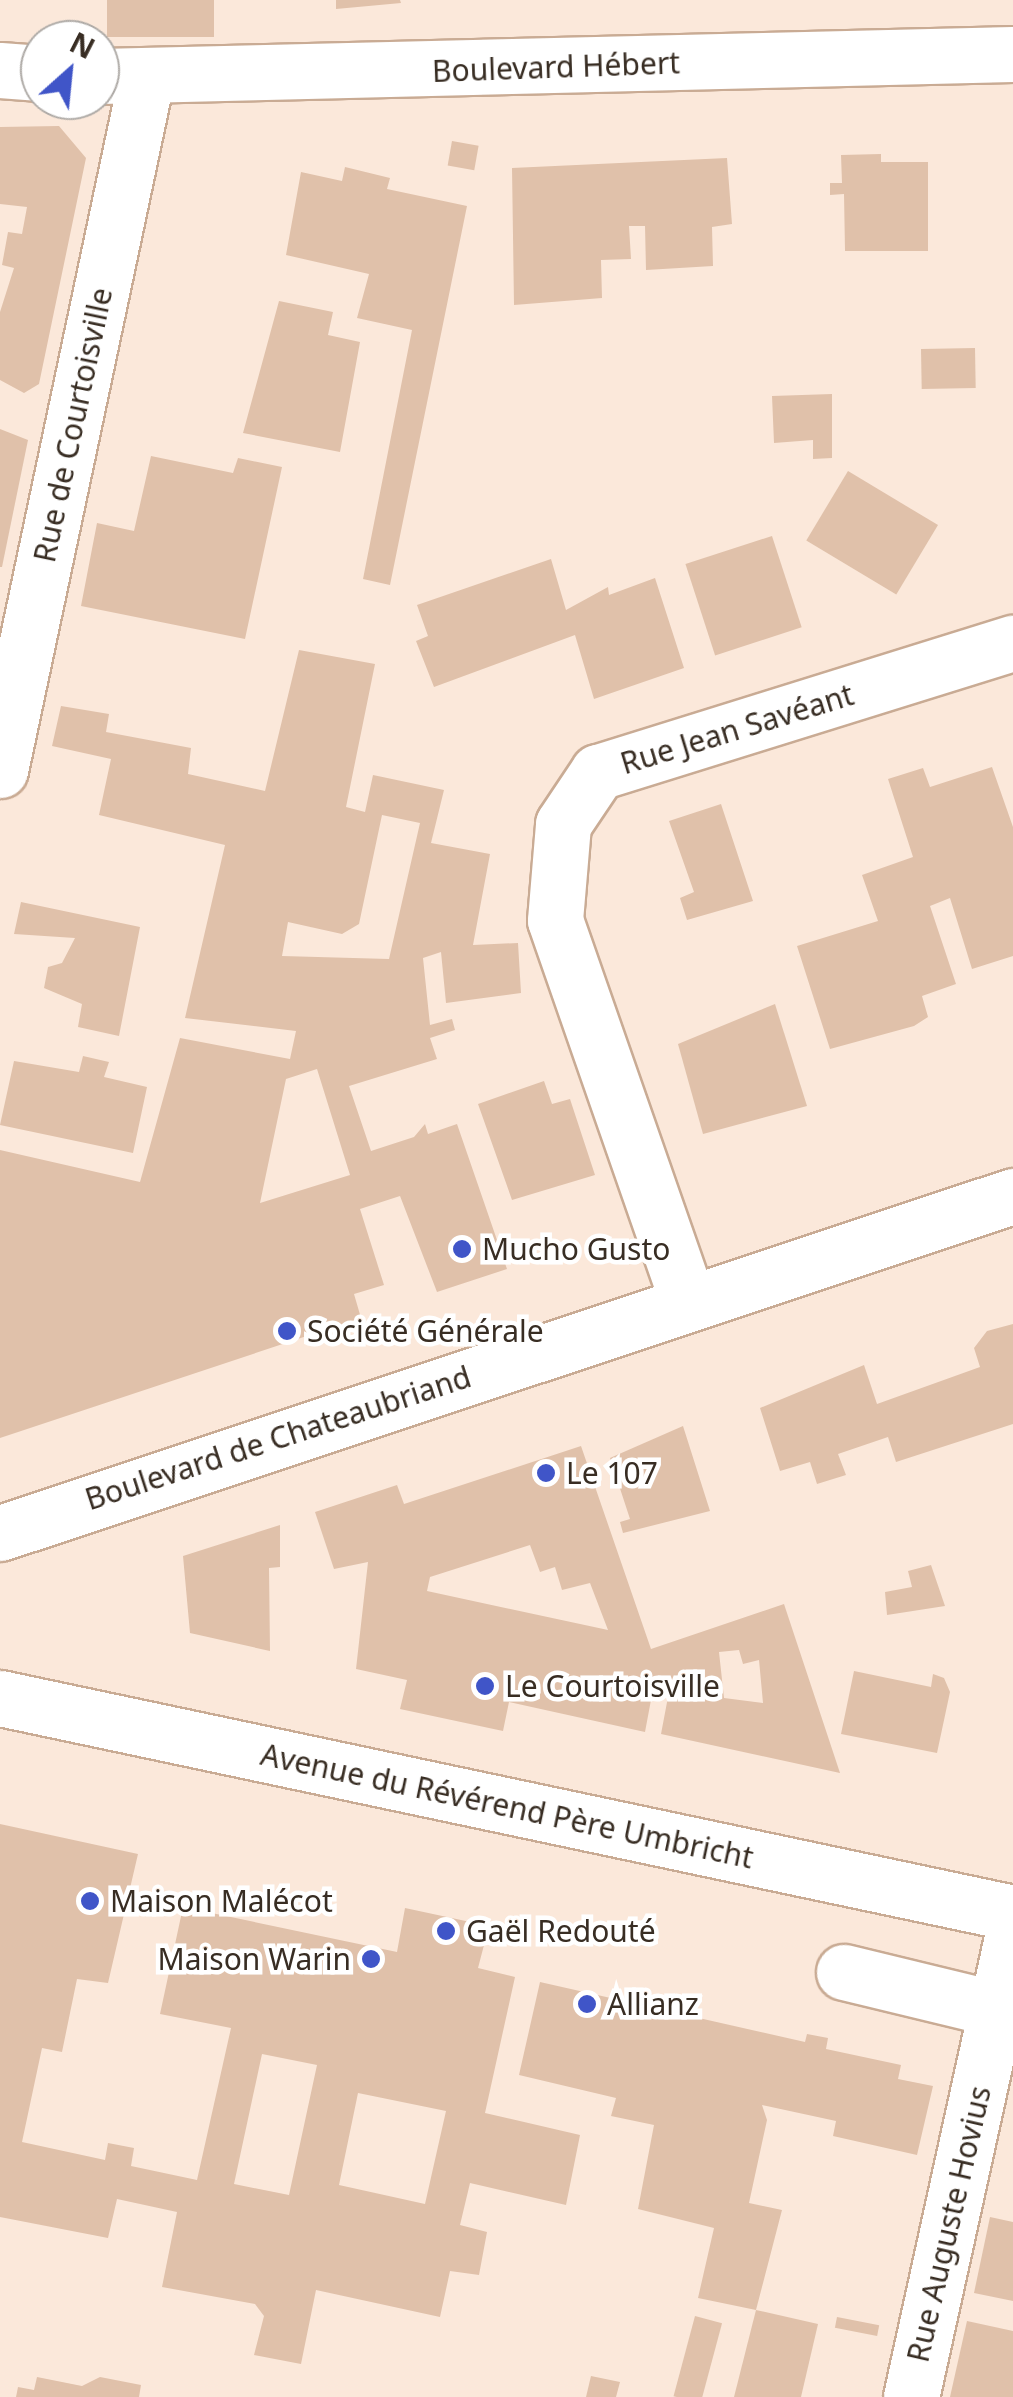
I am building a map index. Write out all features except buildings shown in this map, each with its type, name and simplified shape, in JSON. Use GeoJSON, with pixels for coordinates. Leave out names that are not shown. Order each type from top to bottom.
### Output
{"type":"FeatureCollection","features":[{"type":"Feature","properties":{"kind":"street","name":"Boulevard Hébert"},"geometry":{"type":"LineString","coordinates":[[123,78],[1013,54]]}},
{"type":"Feature","properties":{"kind":"street","name":"Rue de Courtoisville"},"geometry":{"type":"LineString","coordinates":[[0,770],[123,78]]}},
{"type":"Feature","properties":{"kind":"street","name":"Rue Jean Savéant"},"geometry":{"type":"LineString","coordinates":[[688,1302],[555,920],[564,824],[598,772],[1013,643]]}},
{"type":"Feature","properties":{"kind":"street","name":"Boulevard de Chateaubriand"},"geometry":{"type":"LineString","coordinates":[[0,1533],[1013,1196]]}},
{"type":"Feature","properties":{"kind":"street","name":"Avenue du Révérend Père Umbricht"},"geometry":{"type":"LineString","coordinates":[[0,1698],[1013,1913]]}},
{"type":"Feature","properties":{"kind":"street","name":"Rue Auguste Hovius"},"geometry":{"type":"LineString","coordinates":[[911,2397],[1005,2011],[1013,1934]]}},
{"type":"Feature","properties":{"kind":"street"},"geometry":{"type":"LineString","coordinates":[[844,1972],[1005,2011]]}},
{"type":"Feature","properties":{"kind":"place","name":"Mucho Gusto"},"geometry":{"type":"Point","coordinates":[462,1249]}},
{"type":"Feature","properties":{"kind":"place","name":"Société Générale"},"geometry":{"type":"Point","coordinates":[287,1331]}},
{"type":"Feature","properties":{"kind":"place","name":"Le 107"},"geometry":{"type":"Point","coordinates":[546,1473]}},
{"type":"Feature","properties":{"kind":"place","name":"Le Courtoisville"},"geometry":{"type":"Point","coordinates":[485,1686]}},
{"type":"Feature","properties":{"kind":"place","name":"Maison Malécot"},"geometry":{"type":"Point","coordinates":[90,1901]}},
{"type":"Feature","properties":{"kind":"place","name":"Gaël Redouté"},"geometry":{"type":"Point","coordinates":[446,1931]}},
{"type":"Feature","properties":{"kind":"place","name":"Maison Warin"},"geometry":{"type":"Point","coordinates":[371,1959]}},
{"type":"Feature","properties":{"kind":"place","name":"Allianz"},"geometry":{"type":"Point","coordinates":[587,2004]}}]}
